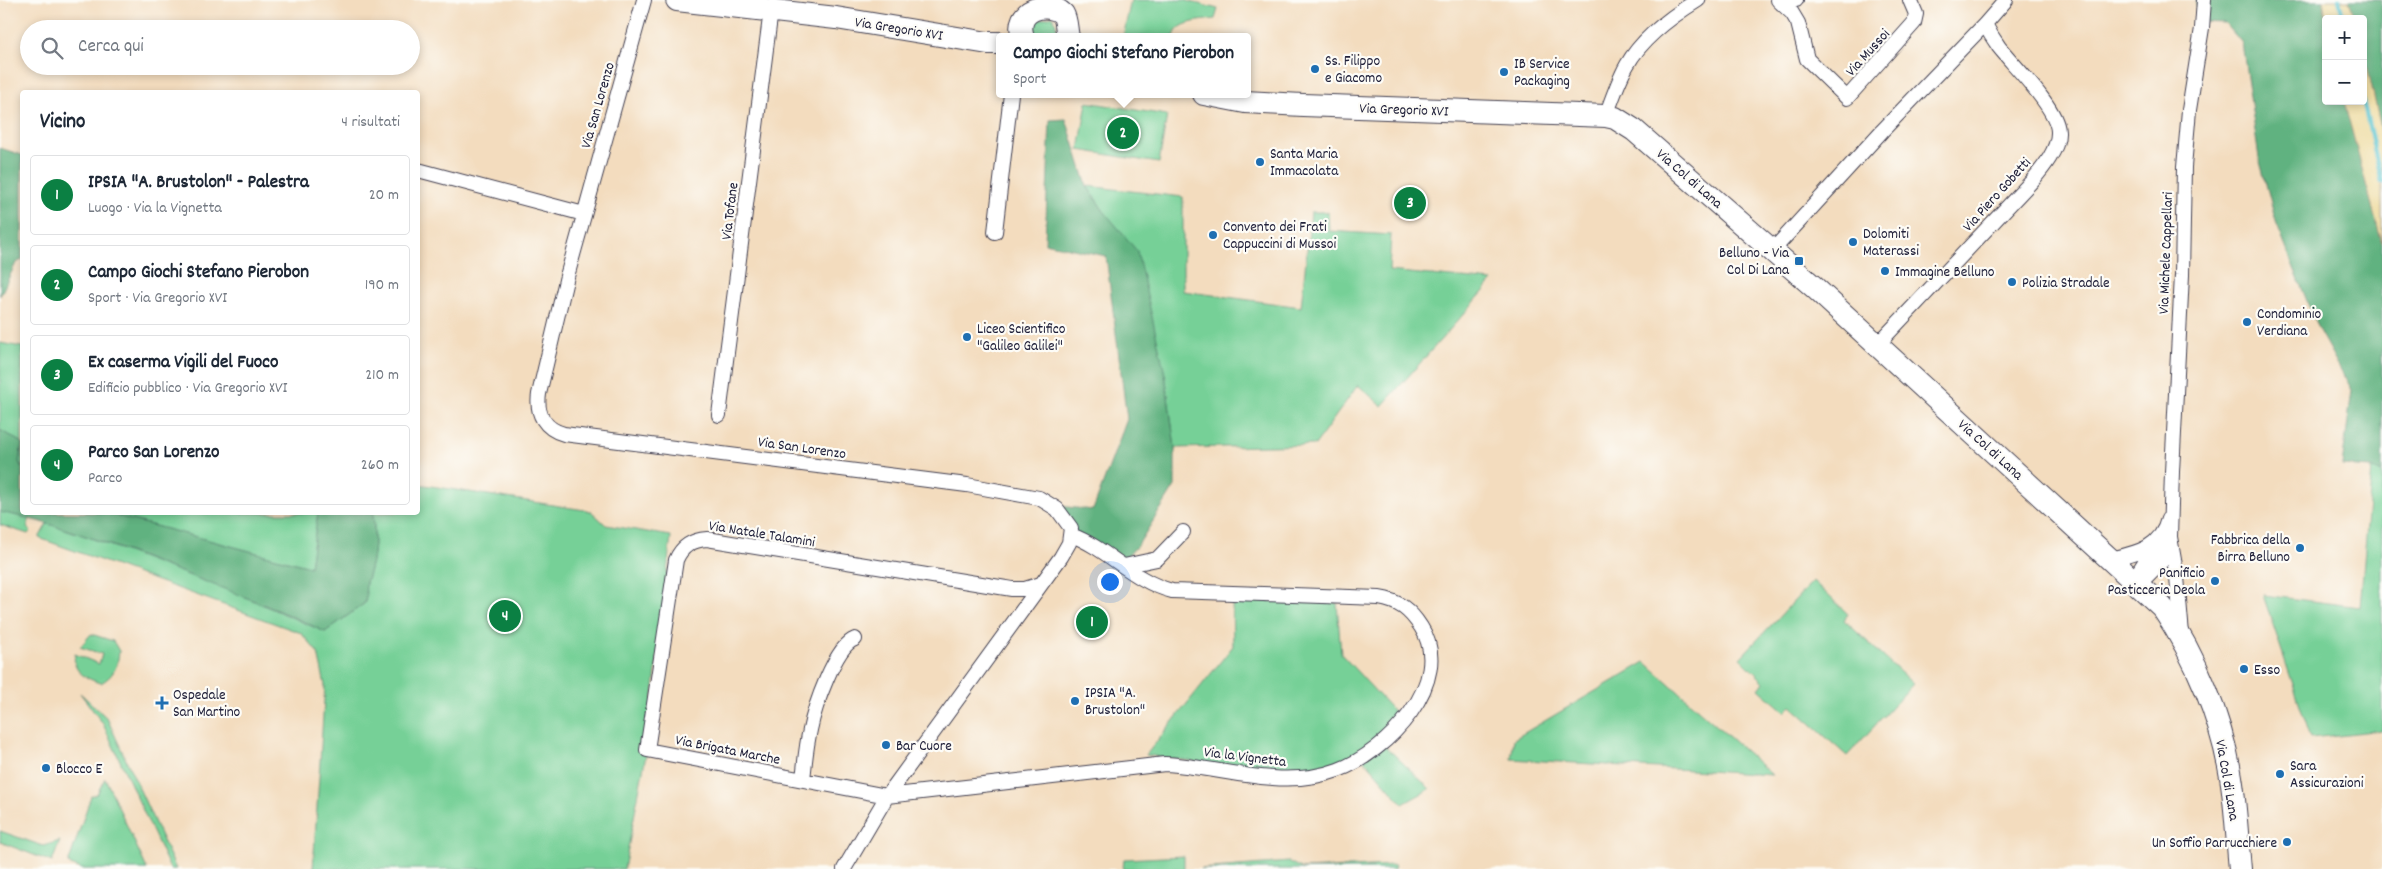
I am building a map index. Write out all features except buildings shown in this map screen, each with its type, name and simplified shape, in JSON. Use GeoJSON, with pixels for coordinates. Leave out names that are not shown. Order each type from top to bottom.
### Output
{"type":"FeatureCollection","features":[{"type":"Feature","properties":{"kind":"main road","name":"Via Gregorio XVI"},"geometry":{"type":"LineString","coordinates":[[677,0],[771,10],[990,43]]}},
{"type":"Feature","properties":{"kind":"main road"},"geometry":{"type":"LineString","coordinates":[[1023,27],[1032,6],[1039,3],[1053,5],[1064,15],[1066,33]]}},
{"type":"Feature","properties":{"kind":"main road","name":"Via Gregorio XVI"},"geometry":{"type":"LineString","coordinates":[[996,33],[1013,25],[1023,27]]}},
{"type":"Feature","properties":{"kind":"main road","name":"Via Gregorio XVI"},"geometry":{"type":"LineString","coordinates":[[1224,98],[1245,102],[1284,104],[1606,116]]}},
{"type":"Feature","properties":{"kind":"main road","name":"Via Col di Lana"},"geometry":{"type":"LineString","coordinates":[[1606,116],[1615,118],[1634,130],[1773,250],[1878,344],[2162,607],[2183,640],[2202,684],[2224,744],[2233,794],[2240,869]]}},
{"type":"Feature","properties":{"kind":"street","name":"Via San Lorenzo"},"geometry":{"type":"LineString","coordinates":[[644,0],[584,214],[539,394],[539,412],[548,427],[555,432],[967,485],[1039,498],[1048,502],[1063,514],[1071,528],[1071,535]]}},
{"type":"Feature","properties":{"kind":"street"},"geometry":{"type":"LineString","coordinates":[[1606,116],[1617,86],[1634,55],[1672,17],[1698,0]]}},
{"type":"Feature","properties":{"kind":"street","name":"Via Mussoi"},"geometry":{"type":"LineString","coordinates":[[1779,2],[1796,0]]}},
{"type":"Feature","properties":{"kind":"street","name":"Via Mussoi"},"geometry":{"type":"LineString","coordinates":[[1779,2],[1798,23],[1807,59],[1847,98],[1914,23],[1916,14],[1910,0]]}},
{"type":"Feature","properties":{"kind":"street"},"geometry":{"type":"LineString","coordinates":[[1773,250],[2006,0]]}},
{"type":"Feature","properties":{"kind":"street","name":"Via Michele Cappellari"},"geometry":{"type":"LineString","coordinates":[[2136,582],[2165,537],[2171,508],[2182,275],[2184,168],[2189,110],[2202,28],[2204,0]]}},
{"type":"Feature","properties":{"kind":"street","name":"Via Tofane"},"geometry":{"type":"LineString","coordinates":[[719,415],[771,10]]}},
{"type":"Feature","properties":{"kind":"street","name":"Via Piero Gobetti"},"geometry":{"type":"LineString","coordinates":[[1878,344],[2032,181],[2044,167],[2056,145],[2058,130],[2052,115],[2040,96],[1998,46],[1984,24]]}},
{"type":"Feature","properties":{"kind":"street"},"geometry":{"type":"LineString","coordinates":[[995,232],[1011,98]]}},
{"type":"Feature","properties":{"kind":"street"},"geometry":{"type":"LineString","coordinates":[[420,171],[584,214]]}},
{"type":"Feature","properties":{"kind":"street"},"geometry":{"type":"LineString","coordinates":[[1124,566],[1157,560],[1183,532]]}},
{"type":"Feature","properties":{"kind":"street"},"geometry":{"type":"LineString","coordinates":[[844,869],[886,796],[1041,584],[1065,550],[1071,535]]}},
{"type":"Feature","properties":{"kind":"street","name":"Via la Vignetta"},"geometry":{"type":"LineString","coordinates":[[886,796],[1165,764],[1271,778],[1293,779],[1319,776],[1352,764],[1380,746],[1408,715],[1426,684],[1431,656],[1428,641],[1416,618],[1398,602],[1379,598],[1172,590],[1149,582],[1071,535]]}},
{"type":"Feature","properties":{"kind":"street"},"geometry":{"type":"LineString","coordinates":[[2111,559],[2139,552],[2165,537]]}},
{"type":"Feature","properties":{"kind":"street","name":"Via Michele Cappellari"},"geometry":{"type":"LineString","coordinates":[[2165,537],[2177,577],[2183,640]]}},
{"type":"Feature","properties":{"kind":"street","name":"Via Natale Talamini"},"geometry":{"type":"LineString","coordinates":[[647,750],[676,560],[681,550],[694,541],[707,539],[1012,589],[1025,589],[1041,584]]}},
{"type":"Feature","properties":{"kind":"street"},"geometry":{"type":"LineString","coordinates":[[803,779],[810,729],[823,692],[843,646],[855,639]]}},
{"type":"Feature","properties":{"kind":"street","name":"Via Brigata Marche"},"geometry":{"type":"LineString","coordinates":[[647,750],[886,796]]}},
{"type":"Feature","properties":{"kind":"green space"},"geometry":{"type":"Polygon","coordinates":[[[1131,0],[1184,0],[1218,9],[1215,19],[1190,23],[1180,28],[1176,33],[1124,33],[1131,0]]]}},
{"type":"Feature","properties":{"kind":"green space"},"geometry":{"type":"Polygon","coordinates":[[[2196,0],[2323,0],[2325,15],[2322,15],[2322,105],[2345,105],[2382,243],[2382,473],[2372,468],[2342,466],[2352,390],[2318,329],[2277,225],[2259,158],[2242,43],[2225,23],[2197,22],[2196,0]]]}},
{"type":"Feature","properties":{"kind":"green space"},"geometry":{"type":"Polygon","coordinates":[[[2349,0],[2382,0],[2382,134],[2367,65],[2367,15],[2354,15],[2349,0]]]}},
{"type":"Feature","properties":{"kind":"green space"},"geometry":{"type":"Polygon","coordinates":[[[1053,16],[1057,28],[1054,33],[1033,33],[1031,21],[1053,16]]]}},
{"type":"Feature","properties":{"kind":"green space"},"geometry":{"type":"Polygon","coordinates":[[[1087,102],[1167,115],[1159,163],[1079,150],[1087,102]]]}},
{"type":"Feature","properties":{"kind":"green space"},"geometry":{"type":"Polygon","coordinates":[[[1066,119],[1087,186],[1103,210],[1137,251],[1165,374],[1175,448],[1175,486],[1138,545],[1118,566],[1073,542],[1059,506],[1093,510],[1127,419],[1106,256],[1045,243],[1050,120],[1066,119]]]}},
{"type":"Feature","properties":{"kind":"green space"},"geometry":{"type":"Polygon","coordinates":[[[0,148],[20,154],[20,261],[16,263],[0,296],[0,148]]]}},
{"type":"Feature","properties":{"kind":"green space"},"geometry":{"type":"Polygon","coordinates":[[[1087,186],[1183,197],[1183,291],[1301,307],[1311,212],[1328,212],[1329,231],[1391,235],[1389,271],[1493,281],[1382,406],[1358,385],[1315,445],[1175,448],[1165,374],[1103,210],[1087,186]]]}},
{"type":"Feature","properties":{"kind":"green space"},"geometry":{"type":"Polygon","coordinates":[[[0,343],[20,347],[20,442],[0,430],[0,343]]]}},
{"type":"Feature","properties":{"kind":"green space"},"geometry":{"type":"Polygon","coordinates":[[[0,430],[20,442],[20,515],[114,515],[310,567],[318,515],[373,515],[374,546],[372,562],[366,582],[365,603],[325,632],[250,599],[109,544],[44,523],[0,512],[0,430]]]}},
{"type":"Feature","properties":{"kind":"green space"},"geometry":{"type":"Polygon","coordinates":[[[2372,468],[2382,473],[2382,730],[2311,738],[2263,595],[2360,607],[2372,468]]]}},
{"type":"Feature","properties":{"kind":"green space"},"geometry":{"type":"Polygon","coordinates":[[[420,484],[591,511],[606,525],[671,536],[647,750],[624,869],[313,869],[325,685],[318,653],[301,633],[39,538],[48,522],[236,593],[325,632],[365,603],[366,582],[372,562],[374,546],[373,515],[420,515],[420,484]]]}},
{"type":"Feature","properties":{"kind":"green space"},"geometry":{"type":"Polygon","coordinates":[[[0,512],[30,518],[27,528],[31,531],[28,534],[0,525],[0,512]]]}},
{"type":"Feature","properties":{"kind":"green space"},"geometry":{"type":"Polygon","coordinates":[[[114,515],[318,515],[310,567],[114,515]]]}},
{"type":"Feature","properties":{"kind":"green space"},"geometry":{"type":"Polygon","coordinates":[[[1813,581],[1848,614],[1844,620],[1913,684],[1847,756],[1791,706],[1785,712],[1759,689],[1764,682],[1740,658],[1813,581]]]}},
{"type":"Feature","properties":{"kind":"green space"},"geometry":{"type":"Polygon","coordinates":[[[1232,600],[1337,603],[1341,654],[1402,720],[1382,743],[1430,789],[1403,804],[1361,756],[1298,776],[1146,755],[1233,646],[1232,600]]]}},
{"type":"Feature","properties":{"kind":"green space"},"geometry":{"type":"Polygon","coordinates":[[[91,634],[113,641],[119,651],[118,661],[114,670],[101,683],[81,674],[75,666],[75,654],[99,664],[102,654],[80,647],[91,634]]]}},
{"type":"Feature","properties":{"kind":"green space"},"geometry":{"type":"Polygon","coordinates":[[[1645,662],[1772,775],[1511,759],[1514,739],[1645,662]]]}},
{"type":"Feature","properties":{"kind":"green space"},"geometry":{"type":"Polygon","coordinates":[[[80,693],[107,718],[176,869],[170,869],[103,724],[80,693]]]}},
{"type":"Feature","properties":{"kind":"green space"},"geometry":{"type":"Polygon","coordinates":[[[105,778],[147,869],[82,869],[68,864],[91,796],[97,794],[105,778]]]}},
{"type":"Feature","properties":{"kind":"green space"},"geometry":{"type":"Polygon","coordinates":[[[0,831],[43,846],[60,841],[52,862],[0,842],[0,831]]]}},
{"type":"Feature","properties":{"kind":"green space"},"geometry":{"type":"Polygon","coordinates":[[[1184,856],[1184,869],[1123,869],[1124,859],[1184,856]]]}},
{"type":"Feature","properties":{"kind":"green space"},"geometry":{"type":"Polygon","coordinates":[[[1289,862],[1303,869],[1200,869],[1289,862]]]}},
{"type":"Feature","properties":{"kind":"green space"},"geometry":{"type":"Polygon","coordinates":[[[1395,865],[1394,869],[1303,869],[1395,865]]]}},
{"type":"Feature","properties":{"kind":"sand"},"geometry":{"type":"Polygon","coordinates":[[[2323,0],[2349,0],[2354,15],[2325,15],[2323,0]]]}},
{"type":"Feature","properties":{"kind":"sand"},"geometry":{"type":"Polygon","coordinates":[[[2367,65],[2382,134],[2382,243],[2345,105],[2367,105],[2367,65]]]}},
{"type":"Feature","properties":{"kind":"waterway"},"geometry":{"type":"LineString","coordinates":[[2339,0],[2343,15]]}},
{"type":"Feature","properties":{"kind":"waterway"},"geometry":{"type":"LineString","coordinates":[[2364,105],[2382,182]]}},
{"type":"Feature","properties":{"kind":"place","name":"Ss. Filippo e Giacomo"},"geometry":{"type":"Point","coordinates":[1315,69]}},
{"type":"Feature","properties":{"kind":"place","name":"IB Service Packaging"},"geometry":{"type":"Point","coordinates":[1504,72]}},
{"type":"Feature","properties":{"kind":"place","name":"Campo Giochi Stefano Pierobon"},"geometry":{"type":"Point","coordinates":[1123,133]}},
{"type":"Feature","properties":{"kind":"place","name":"Santa Maria Immacolata"},"geometry":{"type":"Point","coordinates":[1260,162]}},
{"type":"Feature","properties":{"kind":"place","name":"Ex caserma Vigili del Fuoco"},"geometry":{"type":"Point","coordinates":[1410,203]}},
{"type":"Feature","properties":{"kind":"place","name":"Convento dei Frati Cappuccini di Mussoi"},"geometry":{"type":"Point","coordinates":[1213,235]}},
{"type":"Feature","properties":{"kind":"place","name":"Dolomiti Materassi"},"geometry":{"type":"Point","coordinates":[1853,242]}},
{"type":"Feature","properties":{"kind":"place","name":"Belluno - Via Col Di Lana"},"geometry":{"type":"Point","coordinates":[1799,261]}},
{"type":"Feature","properties":{"kind":"place","name":"Immagine Belluno"},"geometry":{"type":"Point","coordinates":[1885,271]}},
{"type":"Feature","properties":{"kind":"place","name":"Polizia Stradale"},"geometry":{"type":"Point","coordinates":[2012,282]}},
{"type":"Feature","properties":{"kind":"place","name":"Condominio Verdiana"},"geometry":{"type":"Point","coordinates":[2247,322]}},
{"type":"Feature","properties":{"kind":"place","name":"Liceo Scientifico \"Galileo Galilei\""},"geometry":{"type":"Point","coordinates":[967,337]}},
{"type":"Feature","properties":{"kind":"place","name":"Fabbrica della Birra Belluno"},"geometry":{"type":"Point","coordinates":[2300,548]}},
{"type":"Feature","properties":{"kind":"place","name":"Panificio Pasticceria Deola"},"geometry":{"type":"Point","coordinates":[2215,581]}},
{"type":"Feature","properties":{"kind":"place","name":"Parco San Lorenzo"},"geometry":{"type":"Point","coordinates":[505,616]}},
{"type":"Feature","properties":{"kind":"place","name":"IPSIA \"A. Brustolon\" - Palestra"},"geometry":{"type":"Point","coordinates":[1092,622]}},
{"type":"Feature","properties":{"kind":"place","name":"Esso"},"geometry":{"type":"Point","coordinates":[2244,669]}},
{"type":"Feature","properties":{"kind":"place","name":"IPSIA \"A. Brustolon\""},"geometry":{"type":"Point","coordinates":[1075,701]}},
{"type":"Feature","properties":{"kind":"place","name":"Ospedale San Martino"},"geometry":{"type":"Point","coordinates":[162,703]}},
{"type":"Feature","properties":{"kind":"place","name":"Bar Cuore"},"geometry":{"type":"Point","coordinates":[886,745]}},
{"type":"Feature","properties":{"kind":"place","name":"Blocco E"},"geometry":{"type":"Point","coordinates":[46,768]}},
{"type":"Feature","properties":{"kind":"place","name":"Sara Assicurazioni"},"geometry":{"type":"Point","coordinates":[2280,774]}},
{"type":"Feature","properties":{"kind":"place","name":"Un Soffio Parrucchiere"},"geometry":{"type":"Point","coordinates":[2287,842]}}]}
